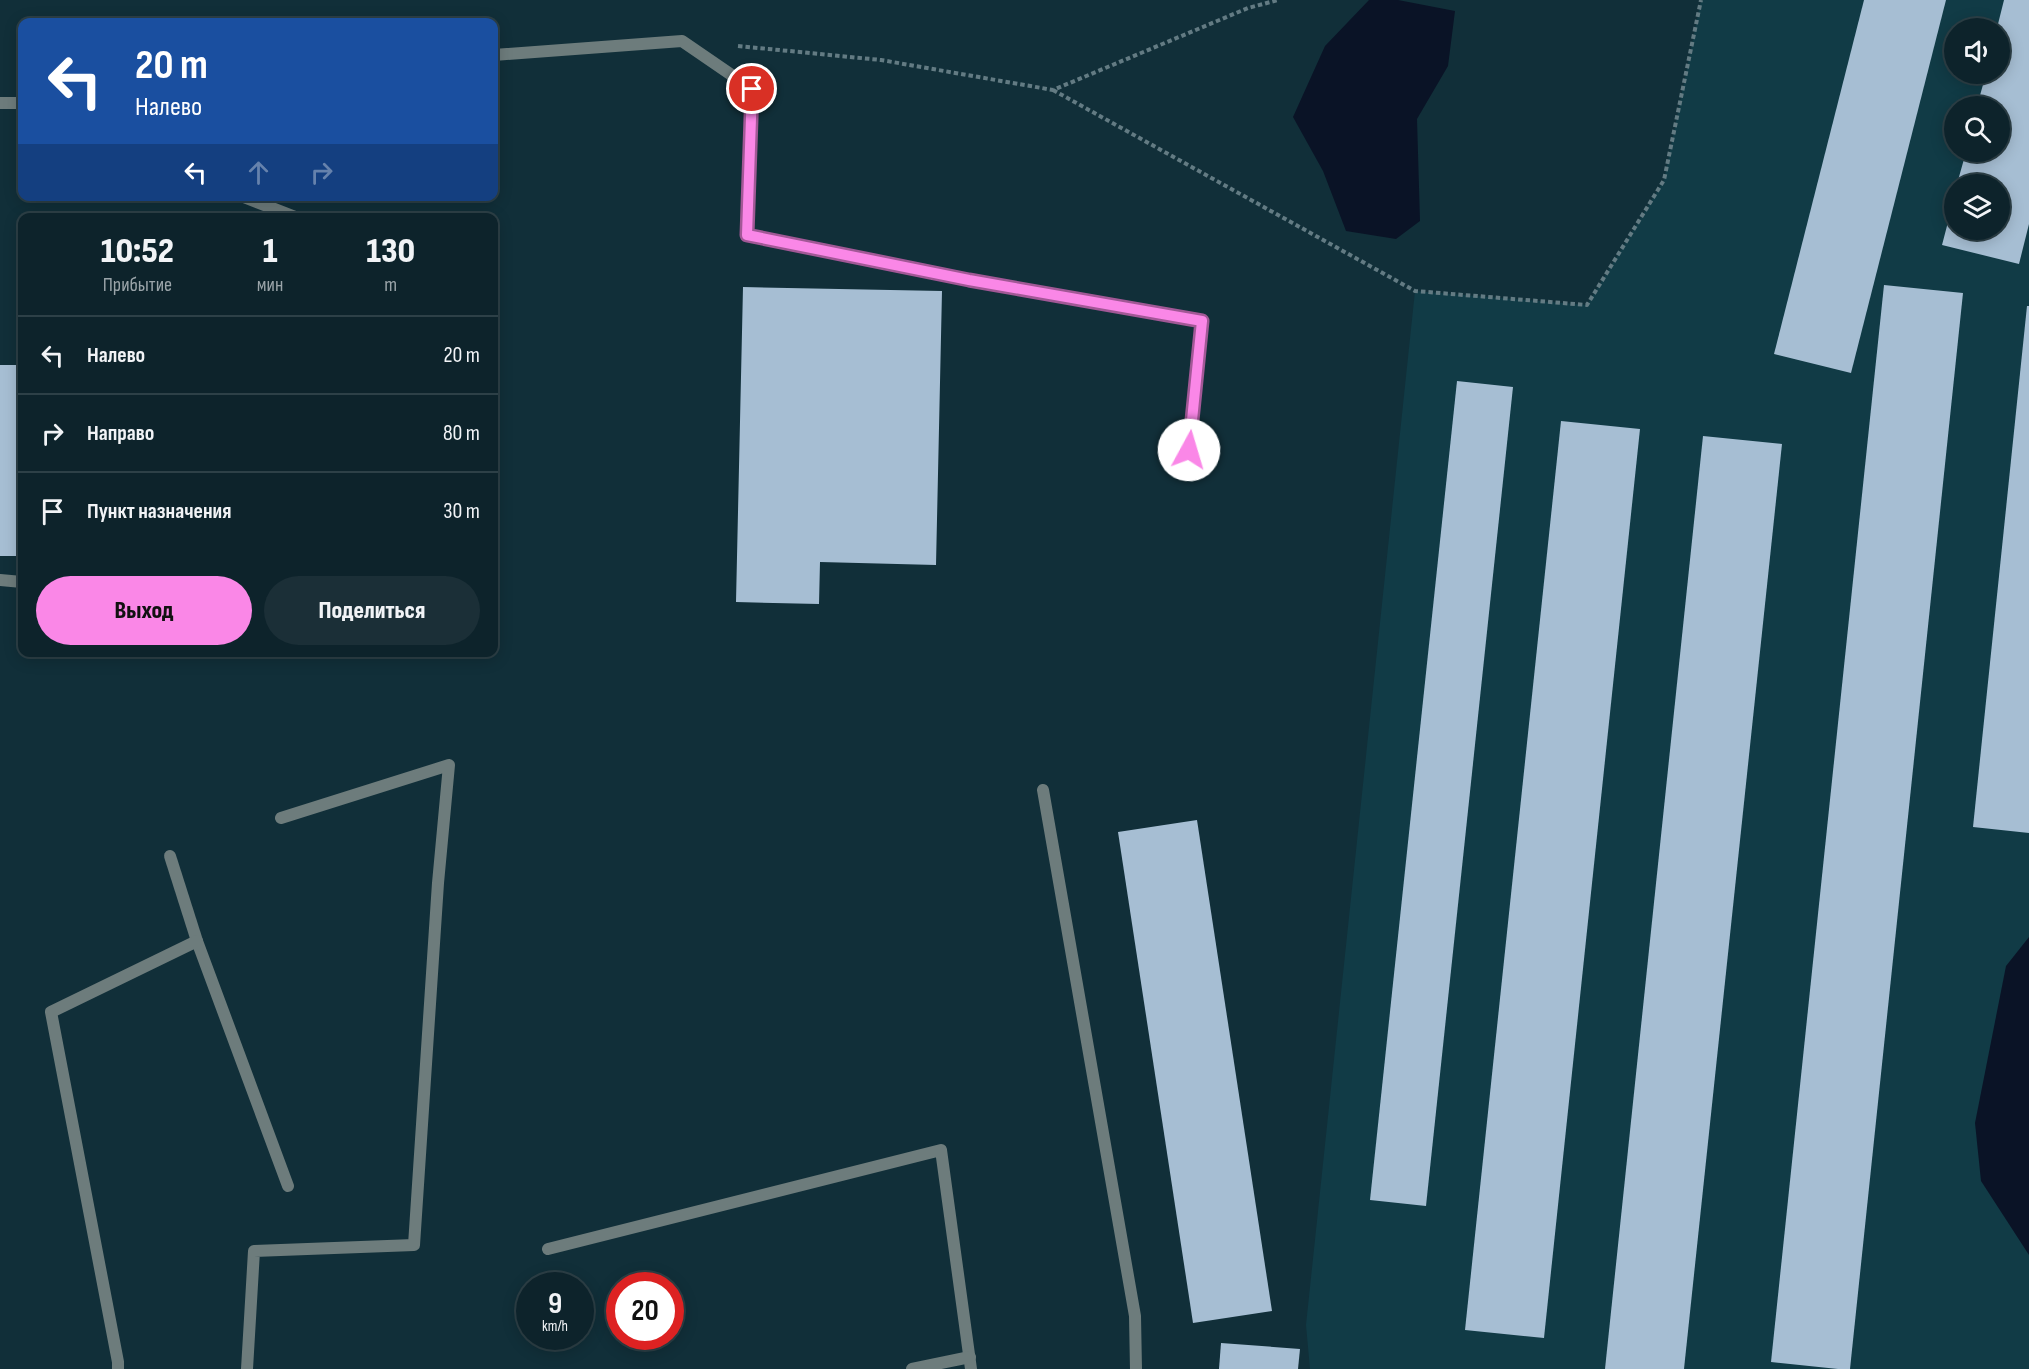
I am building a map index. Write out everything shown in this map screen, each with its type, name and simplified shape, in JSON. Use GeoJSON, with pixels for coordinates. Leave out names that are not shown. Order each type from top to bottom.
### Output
{"type":"FeatureCollection","features":[{"type":"Feature","properties":{"kind":"lane"},"geometry":{"type":"LineString","coordinates":[[498,55],[682,41],[752,89],[747,235],[969,280],[1202,321],[1189,450]]}},
{"type":"Feature","properties":{"kind":"lane"},"geometry":{"type":"LineString","coordinates":[[0,103],[18,104]]}},
{"type":"Feature","properties":{"kind":"lane"},"geometry":{"type":"LineString","coordinates":[[254,201],[285,213]]}},
{"type":"Feature","properties":{"kind":"lane"},"geometry":{"type":"LineString","coordinates":[[0,580],[18,582]]}},
{"type":"Feature","properties":{"kind":"lane"},"geometry":{"type":"LineString","coordinates":[[247,1369],[254,1251],[414,1245],[438,883],[449,765],[281,818]]}},
{"type":"Feature","properties":{"kind":"lane"},"geometry":{"type":"LineString","coordinates":[[1042,790],[1135,1316],[1136,1369]]}},
{"type":"Feature","properties":{"kind":"lane"},"geometry":{"type":"LineString","coordinates":[[170,856],[197,941],[288,1186]]}},
{"type":"Feature","properties":{"kind":"lane"},"geometry":{"type":"LineString","coordinates":[[117,1369],[118,1362],[51,1012],[197,941]]}},
{"type":"Feature","properties":{"kind":"lane"},"geometry":{"type":"LineString","coordinates":[[548,1249],[941,1150],[971,1363],[912,1369]]}},
{"type":"Feature","properties":{"kind":"path"},"geometry":{"type":"LineString","coordinates":[[1053,90],[1248,8],[1278,0]]}},
{"type":"Feature","properties":{"kind":"path"},"geometry":{"type":"LineString","coordinates":[[729,46],[881,60],[1053,90],[1415,291],[1587,305],[1664,180],[1701,0]]}},
{"type":"Feature","properties":{"kind":"shaded area"},"geometry":{"type":"Polygon","coordinates":[[[1369,0],[1398,0],[1455,11],[1448,66],[1417,119],[1420,221],[1396,239],[1346,231],[1323,171],[1293,117],[1325,46],[1369,0]]]}},
{"type":"Feature","properties":{"kind":"shaded area"},"geometry":{"type":"Polygon","coordinates":[[[1701,0],[2029,0],[2029,1369],[1310,1369],[1306,1325],[1415,291],[1587,305],[1664,180],[1701,0]]]}},
{"type":"Feature","properties":{"kind":"shaded area"},"geometry":{"type":"Polygon","coordinates":[[[2029,937],[2029,1255],[1981,1181],[1975,1123],[2006,966],[2029,937]]]}},
{"type":"Feature","properties":{"kind":"building"},"geometry":{"type":"Polygon","coordinates":[[[1864,0],[1946,0],[1851,373],[1774,354],[1864,0]]]}},
{"type":"Feature","properties":{"kind":"building"},"geometry":{"type":"Polygon","coordinates":[[[2004,0],[2029,0],[2029,224],[2019,264],[1942,245],[1944,237],[1944,240],[2010,240],[2010,174],[1960,174],[1963,162],[2010,162],[2010,96],[1980,96],[1983,84],[2010,84],[2010,18],[2000,18],[2004,0]]]}},
{"type":"Feature","properties":{"kind":"building"},"geometry":{"type":"Polygon","coordinates":[[[1884,285],[1963,293],[1850,1369],[1838,1369],[1771,1362],[1884,285]]]}},
{"type":"Feature","properties":{"kind":"building"},"geometry":{"type":"Polygon","coordinates":[[[743,287],[942,291],[936,565],[820,562],[819,604],[736,602],[743,287]]]}},
{"type":"Feature","properties":{"kind":"building"},"geometry":{"type":"Polygon","coordinates":[[[2027,306],[2029,306],[2029,833],[1973,827],[2027,306]]]}},
{"type":"Feature","properties":{"kind":"building"},"geometry":{"type":"Polygon","coordinates":[[[0,365],[18,365],[18,556],[0,556],[0,365]]]}},
{"type":"Feature","properties":{"kind":"building"},"geometry":{"type":"Polygon","coordinates":[[[1457,381],[1513,387],[1426,1206],[1370,1200],[1457,381]]]}},
{"type":"Feature","properties":{"kind":"building"},"geometry":{"type":"Polygon","coordinates":[[[1561,421],[1640,429],[1544,1338],[1465,1330],[1561,421]]]}},
{"type":"Feature","properties":{"kind":"building"},"geometry":{"type":"Polygon","coordinates":[[[1703,436],[1782,444],[1684,1369],[1605,1369],[1703,436]]]}},
{"type":"Feature","properties":{"kind":"building"},"geometry":{"type":"Polygon","coordinates":[[[1197,820],[1272,1311],[1193,1323],[1118,832],[1197,820]]]}},
{"type":"Feature","properties":{"kind":"building"},"geometry":{"type":"Polygon","coordinates":[[[1221,1343],[1300,1349],[1298,1369],[1219,1369],[1221,1343]]]}},
{"type":"Feature","properties":{"kind":"route"},"geometry":{"type":"LineString","coordinates":[[752,89],[747,235],[969,280],[1202,321],[1189,450]]}}]}
